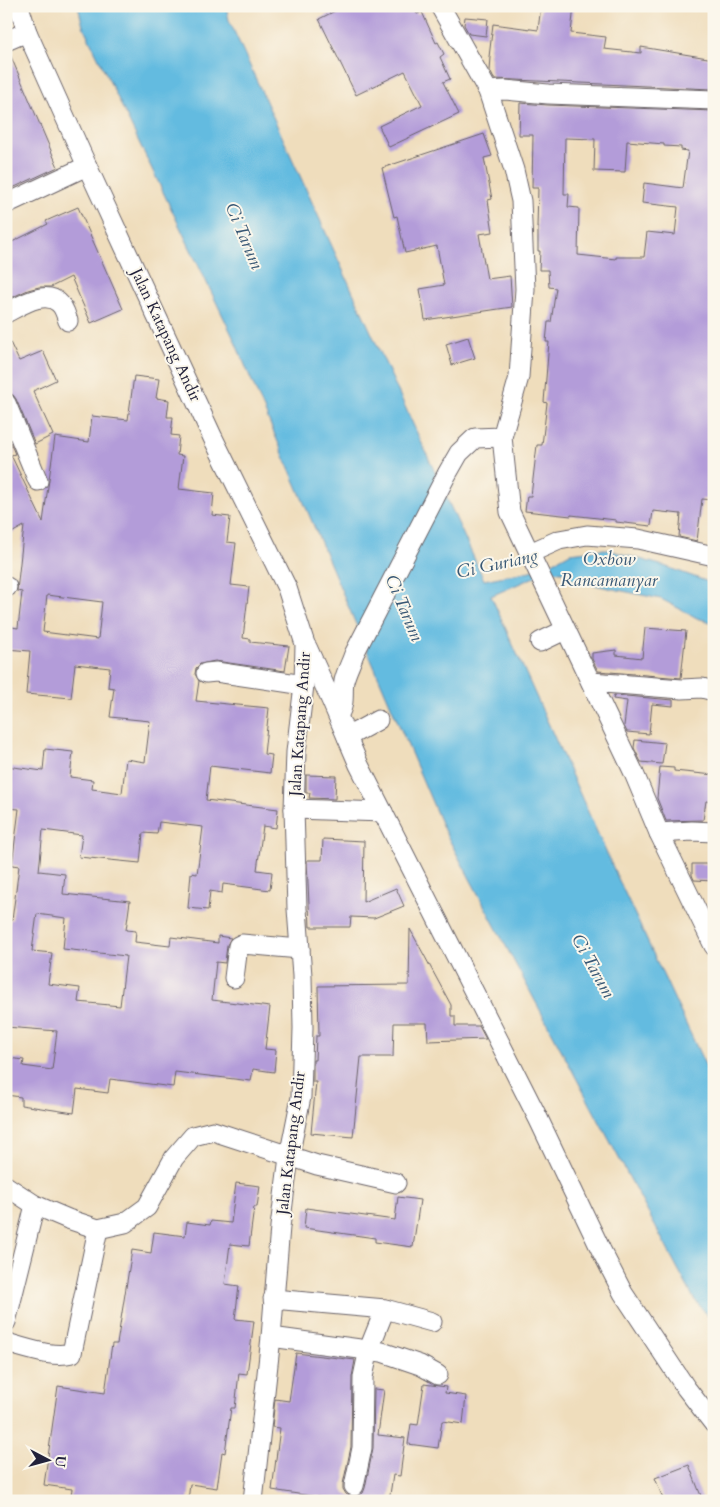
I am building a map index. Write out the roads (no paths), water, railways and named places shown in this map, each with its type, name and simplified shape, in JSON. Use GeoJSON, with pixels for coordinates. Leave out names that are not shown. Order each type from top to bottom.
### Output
{"type":"FeatureCollection","features":[{"type":"Feature","properties":{"kind":"street","name":"Jalan Katapang Andir"},"geometry":{"type":"LineString","coordinates":[[19,6],[27,32],[87,166],[213,438],[286,588],[309,652],[296,752],[294,809],[302,976],[301,1097],[290,1152],[253,1501]]}},
{"type":"Feature","properties":{"kind":"street"},"geometry":{"type":"LineString","coordinates":[[440,6],[488,92],[514,170],[521,201],[524,306],[519,377],[502,437],[510,512],[633,771],[659,833],[714,946]]}},
{"type":"Feature","properties":{"kind":"street"},"geometry":{"type":"LineString","coordinates":[[6,40],[27,32]]}},
{"type":"Feature","properties":{"kind":"street"},"geometry":{"type":"LineString","coordinates":[[488,92],[505,90],[548,94],[714,100]]}},
{"type":"Feature","properties":{"kind":"street"},"geometry":{"type":"LineString","coordinates":[[6,204],[87,166]]}},
{"type":"Feature","properties":{"kind":"street"},"geometry":{"type":"LineString","coordinates":[[6,313],[29,301],[46,298],[57,301],[62,305],[68,321]]}},
{"type":"Feature","properties":{"kind":"street"},"geometry":{"type":"LineString","coordinates":[[6,402],[38,481]]}},
{"type":"Feature","properties":{"kind":"street"},"geometry":{"type":"LineString","coordinates":[[338,716],[344,700],[344,681],[354,654],[447,474],[459,454],[475,438],[502,437]]}},
{"type":"Feature","properties":{"kind":"street"},"geometry":{"type":"LineString","coordinates":[[535,564],[559,540],[587,535],[638,539],[714,556]]}},
{"type":"Feature","properties":{"kind":"street"},"geometry":{"type":"LineString","coordinates":[[540,642],[565,630]]}},
{"type":"Feature","properties":{"kind":"street"},"geometry":{"type":"LineString","coordinates":[[309,652],[344,681]]}},
{"type":"Feature","properties":{"kind":"street"},"geometry":{"type":"LineString","coordinates":[[309,652],[359,765],[538,1118],[623,1293],[686,1388],[714,1424]]}},
{"type":"Feature","properties":{"kind":"street"},"geometry":{"type":"LineString","coordinates":[[206,673],[216,672],[304,685]]}},
{"type":"Feature","properties":{"kind":"street"},"geometry":{"type":"LineString","coordinates":[[591,682],[682,689],[702,688],[714,691]]}},
{"type":"Feature","properties":{"kind":"street"},"geometry":{"type":"LineString","coordinates":[[347,737],[378,720]]}},
{"type":"Feature","properties":{"kind":"street"},"geometry":{"type":"LineString","coordinates":[[294,809],[383,812]]}},
{"type":"Feature","properties":{"kind":"street"},"geometry":{"type":"LineString","coordinates":[[659,833],[714,832]]}},
{"type":"Feature","properties":{"kind":"street"},"geometry":{"type":"LineString","coordinates":[[234,978],[238,946],[242,944],[300,949]]}},
{"type":"Feature","properties":{"kind":"street"},"geometry":{"type":"LineString","coordinates":[[6,1186],[35,1205],[68,1220],[98,1229],[125,1223],[148,1207],[174,1158],[193,1136],[213,1131],[290,1152],[317,1165],[396,1182]]}},
{"type":"Feature","properties":{"kind":"street"},"geometry":{"type":"LineString","coordinates":[[6,1322],[35,1205]]}},
{"type":"Feature","properties":{"kind":"street"},"geometry":{"type":"LineString","coordinates":[[6,1341],[10,1344],[46,1352],[64,1355],[72,1353],[98,1229]]}},
{"type":"Feature","properties":{"kind":"street"},"geometry":{"type":"LineString","coordinates":[[273,1299],[385,1309],[432,1322]]}},
{"type":"Feature","properties":{"kind":"street"},"geometry":{"type":"LineString","coordinates":[[354,1486],[362,1448],[363,1377],[369,1349],[385,1309]]}},
{"type":"Feature","properties":{"kind":"street"},"geometry":{"type":"LineString","coordinates":[[271,1336],[369,1349],[420,1365],[438,1374]]}},
{"type":"Feature","properties":{"kind":"water"},"geometry":{"type":"Polygon","coordinates":[[[78,6],[226,6],[229,20],[484,580],[547,566],[570,553],[605,549],[664,566],[714,584],[714,623],[697,618],[661,599],[575,581],[563,572],[548,571],[491,596],[616,874],[714,1084],[714,1323],[694,1299],[444,830],[233,337],[83,26],[78,6]]]}},
{"type":"Feature","properties":{"kind":"water label","name":"Ci Tarum"},"geometry":{"type":"Point","coordinates":[244,236]}},
{"type":"Feature","properties":{"kind":"water label","name":"Ci Guriang"},"geometry":{"type":"Point","coordinates":[497,564]}},
{"type":"Feature","properties":{"kind":"water label","name":"Oxbow Rancamanyar"},"geometry":{"type":"Point","coordinates":[609,569]}},
{"type":"Feature","properties":{"kind":"water label","name":"Ci Tarum"},"geometry":{"type":"Point","coordinates":[404,608]}},
{"type":"Feature","properties":{"kind":"water label","name":"Ci Tarum"},"geometry":{"type":"Point","coordinates":[593,966]}}]}
